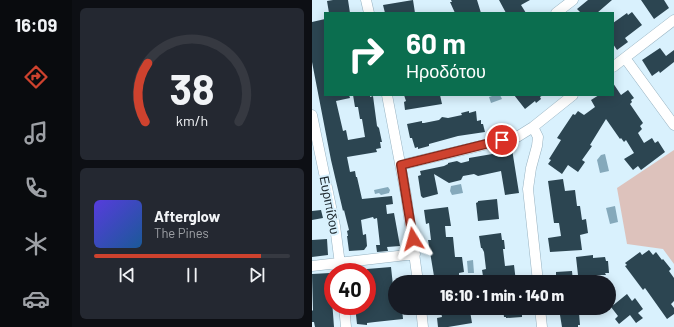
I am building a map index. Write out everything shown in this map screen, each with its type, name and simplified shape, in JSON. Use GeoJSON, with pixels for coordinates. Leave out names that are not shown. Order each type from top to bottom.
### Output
{"type":"FeatureCollection","features":[{"type":"Feature","properties":{"kind":"street"},"geometry":{"type":"LineString","coordinates":[[368,0],[369,12]]}},
{"type":"Feature","properties":{"kind":"street"},"geometry":{"type":"LineString","coordinates":[[557,12],[573,0]]}},
{"type":"Feature","properties":{"kind":"street"},"geometry":{"type":"LineString","coordinates":[[614,66],[674,20]]}},
{"type":"Feature","properties":{"kind":"street"},"geometry":{"type":"LineString","coordinates":[[625,58],[674,125]]}},
{"type":"Feature","properties":{"kind":"street"},"geometry":{"type":"LineString","coordinates":[[387,96],[401,165],[417,275]]}},
{"type":"Feature","properties":{"kind":"street"},"geometry":{"type":"LineString","coordinates":[[401,165],[517,137],[533,127],[573,96]]}},
{"type":"Feature","properties":{"kind":"street","name":"Ευριπίδου"},"geometry":{"type":"LineString","coordinates":[[312,115],[335,226],[339,263]]}},
{"type":"Feature","properties":{"kind":"street"},"geometry":{"type":"LineString","coordinates":[[533,127],[538,137],[528,189],[537,275]]}},
{"type":"Feature","properties":{"kind":"street"},"geometry":{"type":"LineString","coordinates":[[367,263],[415,254]]}},
{"type":"Feature","properties":{"kind":"street"},"geometry":{"type":"LineString","coordinates":[[312,266],[324,267]]}},
{"type":"Feature","properties":{"kind":"street"},"geometry":{"type":"LineString","coordinates":[[345,315],[346,327]]}},
{"type":"Feature","properties":{"kind":"street"},"geometry":{"type":"LineString","coordinates":[[422,315],[423,327]]}},
{"type":"Feature","properties":{"kind":"street"},"geometry":{"type":"LineString","coordinates":[[541,315],[542,327]]}},
{"type":"Feature","properties":{"kind":"shaded area"},"geometry":{"type":"Polygon","coordinates":[[[674,150],[674,264],[663,249],[627,244],[617,188],[674,150]]]}},
{"type":"Feature","properties":{"kind":"water"},"geometry":{"type":"Polygon","coordinates":[[[500,96],[502,99],[491,103],[489,97],[500,96]]]}},
{"type":"Feature","properties":{"kind":"water"},"geometry":{"type":"Polygon","coordinates":[[[605,154],[609,171],[600,173],[597,160],[601,155],[605,154]]]}},
{"type":"Feature","properties":{"kind":"water"},"geometry":{"type":"Polygon","coordinates":[[[461,184],[463,193],[452,195],[450,191],[451,186],[461,184]]]}},
{"type":"Feature","properties":{"kind":"water"},"geometry":{"type":"Polygon","coordinates":[[[388,187],[390,190],[389,193],[381,195],[379,193],[375,194],[374,190],[388,187]]]}},
{"type":"Feature","properties":{"kind":"water"},"geometry":{"type":"Polygon","coordinates":[[[615,206],[618,222],[610,224],[606,208],[615,206]]]}},
{"type":"Feature","properties":{"kind":"water"},"geometry":{"type":"Polygon","coordinates":[[[473,260],[474,273],[468,273],[467,261],[473,260]]]}},
{"type":"Feature","properties":{"kind":"building"},"geometry":{"type":"Polygon","coordinates":[[[348,0],[350,12],[329,12],[327,1],[348,0]]]}},
{"type":"Feature","properties":{"kind":"building"},"geometry":{"type":"Polygon","coordinates":[[[413,0],[415,12],[385,12],[383,5],[413,0]]]}},
{"type":"Feature","properties":{"kind":"building"},"geometry":{"type":"Polygon","coordinates":[[[451,0],[477,0],[481,12],[455,12],[450,2],[452,2],[451,0]]]}},
{"type":"Feature","properties":{"kind":"building"},"geometry":{"type":"Polygon","coordinates":[[[499,0],[530,0],[521,5],[525,12],[505,12],[499,0]]]}},
{"type":"Feature","properties":{"kind":"building"},"geometry":{"type":"Polygon","coordinates":[[[588,0],[612,0],[598,12],[580,12],[577,9],[588,0]]]}},
{"type":"Feature","properties":{"kind":"building"},"geometry":{"type":"Polygon","coordinates":[[[641,0],[664,0],[669,8],[654,19],[641,0]]]}},
{"type":"Feature","properties":{"kind":"building"},"geometry":{"type":"Polygon","coordinates":[[[632,12],[642,25],[625,38],[628,42],[617,50],[614,46],[614,22],[627,13],[628,15],[632,12]]]}},
{"type":"Feature","properties":{"kind":"building"},"geometry":{"type":"Polygon","coordinates":[[[324,19],[324,96],[349,96],[350,98],[336,101],[343,131],[346,130],[348,140],[365,137],[362,119],[360,119],[358,107],[355,107],[353,96],[373,96],[377,126],[379,128],[382,142],[380,142],[381,148],[376,149],[377,152],[347,157],[350,172],[355,171],[362,199],[392,196],[393,204],[386,205],[387,214],[394,213],[400,246],[387,247],[388,251],[377,252],[376,245],[380,245],[377,218],[374,219],[373,217],[361,220],[363,235],[366,234],[367,246],[364,250],[349,251],[347,231],[349,230],[331,160],[312,62],[312,22],[324,19]]]}},
{"type":"Feature","properties":{"kind":"building"},"geometry":{"type":"Polygon","coordinates":[[[660,48],[666,56],[674,50],[674,62],[660,73],[659,71],[652,76],[642,60],[660,48]]]}},
{"type":"Feature","properties":{"kind":"building"},"geometry":{"type":"Polygon","coordinates":[[[614,84],[621,95],[628,90],[634,98],[631,100],[632,102],[630,104],[643,123],[640,126],[642,129],[638,133],[644,143],[652,138],[655,143],[658,141],[665,152],[641,170],[638,166],[633,170],[624,159],[634,153],[626,140],[624,142],[621,138],[620,139],[606,119],[590,145],[592,146],[582,160],[585,162],[578,172],[568,165],[562,174],[548,164],[551,160],[549,159],[561,140],[557,138],[573,114],[575,115],[578,111],[584,115],[595,107],[591,100],[597,96],[614,96],[614,84]]]}},
{"type":"Feature","properties":{"kind":"building"},"geometry":{"type":"Polygon","coordinates":[[[404,96],[440,96],[442,104],[405,110],[404,102],[406,101],[404,96]]]}},
{"type":"Feature","properties":{"kind":"building"},"geometry":{"type":"Polygon","coordinates":[[[515,96],[542,96],[540,97],[541,99],[536,103],[535,101],[525,109],[515,96]]]}},
{"type":"Feature","properties":{"kind":"building"},"geometry":{"type":"Polygon","coordinates":[[[469,111],[469,113],[476,111],[477,121],[481,120],[481,124],[483,124],[485,132],[458,136],[429,144],[429,146],[418,149],[418,147],[415,148],[412,138],[410,138],[407,124],[439,120],[442,117],[448,118],[462,115],[461,113],[469,111]]]}},
{"type":"Feature","properties":{"kind":"building"},"geometry":{"type":"Polygon","coordinates":[[[512,149],[519,193],[505,195],[501,171],[478,176],[474,174],[463,176],[461,180],[449,183],[434,174],[438,194],[423,198],[421,196],[418,176],[421,175],[420,171],[444,166],[448,163],[457,161],[461,163],[469,161],[469,158],[512,149]]]}},
{"type":"Feature","properties":{"kind":"building"},"geometry":{"type":"Polygon","coordinates":[[[563,179],[565,191],[575,190],[577,206],[580,206],[582,220],[586,219],[588,233],[580,235],[582,250],[550,252],[548,238],[561,236],[559,223],[554,223],[548,181],[563,179]]]}},
{"type":"Feature","properties":{"kind":"building"},"geometry":{"type":"Polygon","coordinates":[[[497,199],[499,219],[478,221],[476,203],[478,201],[497,199]]]}},
{"type":"Feature","properties":{"kind":"building"},"geometry":{"type":"Polygon","coordinates":[[[448,207],[451,226],[445,226],[446,237],[453,237],[455,257],[462,257],[464,272],[459,273],[459,275],[434,275],[428,240],[431,240],[429,223],[426,224],[424,210],[448,207]]]}},
{"type":"Feature","properties":{"kind":"building"},"geometry":{"type":"Polygon","coordinates":[[[321,210],[323,218],[312,220],[312,211],[321,210]]]}},
{"type":"Feature","properties":{"kind":"building"},"geometry":{"type":"Polygon","coordinates":[[[501,233],[502,240],[504,240],[505,249],[503,249],[505,266],[514,265],[515,275],[483,275],[482,270],[486,269],[484,252],[481,248],[479,236],[501,233]]]}},
{"type":"Feature","properties":{"kind":"building"},"geometry":{"type":"Polygon","coordinates":[[[327,239],[328,255],[312,257],[312,240],[327,239]]]}},
{"type":"Feature","properties":{"kind":"building"},"geometry":{"type":"Polygon","coordinates":[[[649,250],[653,255],[656,252],[662,260],[663,259],[671,269],[669,271],[674,278],[674,301],[671,304],[674,308],[674,314],[667,319],[645,288],[643,290],[625,266],[627,265],[625,263],[640,252],[642,255],[649,250]]]}},
{"type":"Feature","properties":{"kind":"building"},"geometry":{"type":"Polygon","coordinates":[[[593,255],[593,258],[605,257],[606,261],[608,261],[609,273],[605,273],[606,275],[578,275],[576,257],[593,255]]]}},
{"type":"Feature","properties":{"kind":"building"},"geometry":{"type":"Polygon","coordinates":[[[391,267],[392,275],[388,275],[388,315],[403,315],[403,319],[367,323],[367,325],[357,324],[356,315],[376,315],[376,268],[391,267]]]}},
{"type":"Feature","properties":{"kind":"building"},"geometry":{"type":"Polygon","coordinates":[[[572,271],[572,275],[556,275],[556,272],[572,271]]]}},
{"type":"Feature","properties":{"kind":"building"},"geometry":{"type":"Polygon","coordinates":[[[324,273],[324,315],[333,315],[334,327],[315,327],[314,322],[312,322],[312,274],[324,273]]]}},
{"type":"Feature","properties":{"kind":"building"},"geometry":{"type":"Polygon","coordinates":[[[627,294],[632,301],[635,298],[643,309],[638,313],[643,318],[636,323],[630,315],[619,324],[615,319],[618,316],[616,313],[616,303],[627,294]]]}},
{"type":"Feature","properties":{"kind":"building"},"geometry":{"type":"Polygon","coordinates":[[[442,315],[471,315],[472,323],[438,327],[437,318],[442,317],[442,315]]]}},
{"type":"Feature","properties":{"kind":"building"},"geometry":{"type":"Polygon","coordinates":[[[504,315],[522,315],[522,317],[504,317],[504,315]]]}},
{"type":"Feature","properties":{"kind":"building"},"geometry":{"type":"Polygon","coordinates":[[[560,315],[579,315],[580,325],[578,325],[578,327],[562,327],[560,315]]]}},
{"type":"Feature","properties":{"kind":"route"},"geometry":{"type":"LineString","coordinates":[[413,239],[401,165],[502,140]]}}]}
